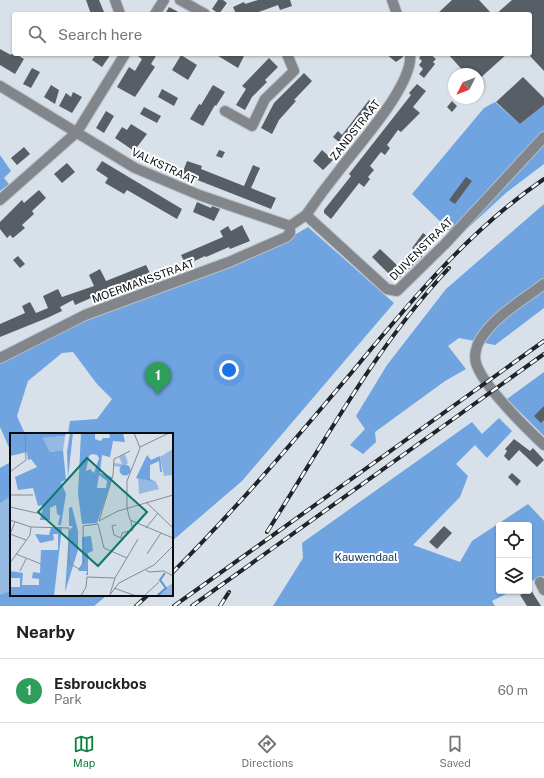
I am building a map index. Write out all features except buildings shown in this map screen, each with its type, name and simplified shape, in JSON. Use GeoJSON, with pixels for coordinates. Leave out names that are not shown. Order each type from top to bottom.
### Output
{"type":"FeatureCollection","features":[{"type":"Feature","properties":{"kind":"street"},"geometry":{"type":"LineString","coordinates":[[115,0],[119,12]]}},
{"type":"Feature","properties":{"kind":"street"},"geometry":{"type":"LineString","coordinates":[[155,12],[164,0]]}},
{"type":"Feature","properties":{"kind":"street"},"geometry":{"type":"LineString","coordinates":[[180,0],[201,12]]}},
{"type":"Feature","properties":{"kind":"street"},"geometry":{"type":"LineString","coordinates":[[392,0],[396,12]]}},
{"type":"Feature","properties":{"kind":"street"},"geometry":{"type":"LineString","coordinates":[[0,200],[77,132],[124,56]]}},
{"type":"Feature","properties":{"kind":"street"},"geometry":{"type":"LineString","coordinates":[[225,111],[252,126],[265,99],[294,71],[288,56]]}},
{"type":"Feature","properties":{"kind":"street","name":"ZANDSTRAAT"},"geometry":{"type":"LineString","coordinates":[[306,215],[394,99],[411,61],[410,56]]}},
{"type":"Feature","properties":{"kind":"street","name":"VALKSTRAAT"},"geometry":{"type":"LineString","coordinates":[[0,86],[135,168],[200,195],[290,226]]}},
{"type":"Feature","properties":{"kind":"street","name":"DUIVENSTRAAT"},"geometry":{"type":"LineString","coordinates":[[306,215],[387,289],[398,291],[445,244],[544,137]]}},
{"type":"Feature","properties":{"kind":"street"},"geometry":{"type":"LineString","coordinates":[[290,226],[306,215]]}},
{"type":"Feature","properties":{"kind":"street","name":"MOERMANSSTRAAT"},"geometry":{"type":"LineString","coordinates":[[0,358],[85,315],[229,262],[286,237],[290,233],[290,226]]}},
{"type":"Feature","properties":{"kind":"street"},"geometry":{"type":"LineString","coordinates":[[544,284],[494,322],[479,340],[475,357],[478,369],[500,398],[520,423],[544,445]]}},
{"type":"Feature","properties":{"kind":"shaded area"},"geometry":{"type":"Polygon","coordinates":[[[10,463],[10,596],[106,596],[94,606],[0,606],[0,468],[10,463]]]}},
{"type":"Feature","properties":{"kind":"green space"},"geometry":{"type":"Polygon","coordinates":[[[495,102],[520,124],[544,105],[544,164],[507,192],[457,238],[412,194],[484,108],[495,102]]]}},
{"type":"Feature","properties":{"kind":"green space"},"geometry":{"type":"Polygon","coordinates":[[[0,155],[11,171],[4,178],[9,184],[0,191],[0,155]]]}},
{"type":"Feature","properties":{"kind":"green space"},"geometry":{"type":"Polygon","coordinates":[[[544,204],[544,308],[495,345],[459,338],[448,346],[466,369],[445,381],[375,432],[376,442],[363,454],[350,445],[365,429],[356,416],[387,365],[446,289],[544,204]]]}},
{"type":"Feature","properties":{"kind":"green space"},"geometry":{"type":"Polygon","coordinates":[[[308,227],[394,303],[242,481],[173,540],[173,433],[68,433],[70,421],[97,419],[112,399],[97,384],[73,352],[62,353],[28,381],[17,416],[25,433],[10,433],[10,450],[0,427],[0,363],[75,324],[193,280],[291,237],[308,227]]]}},
{"type":"Feature","properties":{"kind":"green space"},"geometry":{"type":"Polygon","coordinates":[[[544,372],[544,436],[507,399],[544,372]]]}},
{"type":"Feature","properties":{"kind":"green space","name":"Kauwendaal"},"geometry":{"type":"Polygon","coordinates":[[[499,418],[512,431],[487,458],[475,445],[456,464],[468,476],[460,497],[413,545],[460,562],[472,541],[496,525],[496,594],[506,594],[492,601],[495,606],[273,606],[303,558],[302,543],[472,422],[482,434],[499,418]]]}},
{"type":"Feature","properties":{"kind":"green space"},"geometry":{"type":"Polygon","coordinates":[[[10,463],[10,497],[0,503],[0,468],[10,463]]]}},
{"type":"Feature","properties":{"kind":"green space","name":"Kauwendaal"},"geometry":{"type":"Polygon","coordinates":[[[528,504],[544,521],[544,576],[532,581],[532,522],[501,522],[528,504]]]}},
{"type":"Feature","properties":{"kind":"green space"},"geometry":{"type":"Polygon","coordinates":[[[10,591],[10,596],[106,596],[94,606],[0,606],[0,595],[10,591]]]}},
{"type":"Feature","properties":{"kind":"railway"},"geometry":{"type":"LineString","coordinates":[[173,572],[264,474],[441,269],[490,221],[516,199],[544,179]]}},
{"type":"Feature","properties":{"kind":"railway"},"geometry":{"type":"LineString","coordinates":[[267,532],[374,362],[423,298],[449,268]]}},
{"type":"Feature","properties":{"kind":"railway"},"geometry":{"type":"LineString","coordinates":[[174,606],[544,341]]}},
{"type":"Feature","properties":{"kind":"railway"},"geometry":{"type":"LineString","coordinates":[[192,606],[544,354]]}},
{"type":"Feature","properties":{"kind":"railway"},"geometry":{"type":"LineString","coordinates":[[220,606],[229,592]]}},
{"type":"Feature","properties":{"kind":"railway"},"geometry":{"type":"LineString","coordinates":[[136,606],[147,596]]}},
{"type":"Feature","properties":{"kind":"place","name":"Esbrouckbos"},"geometry":{"type":"Point","coordinates":[158,395]}}]}
